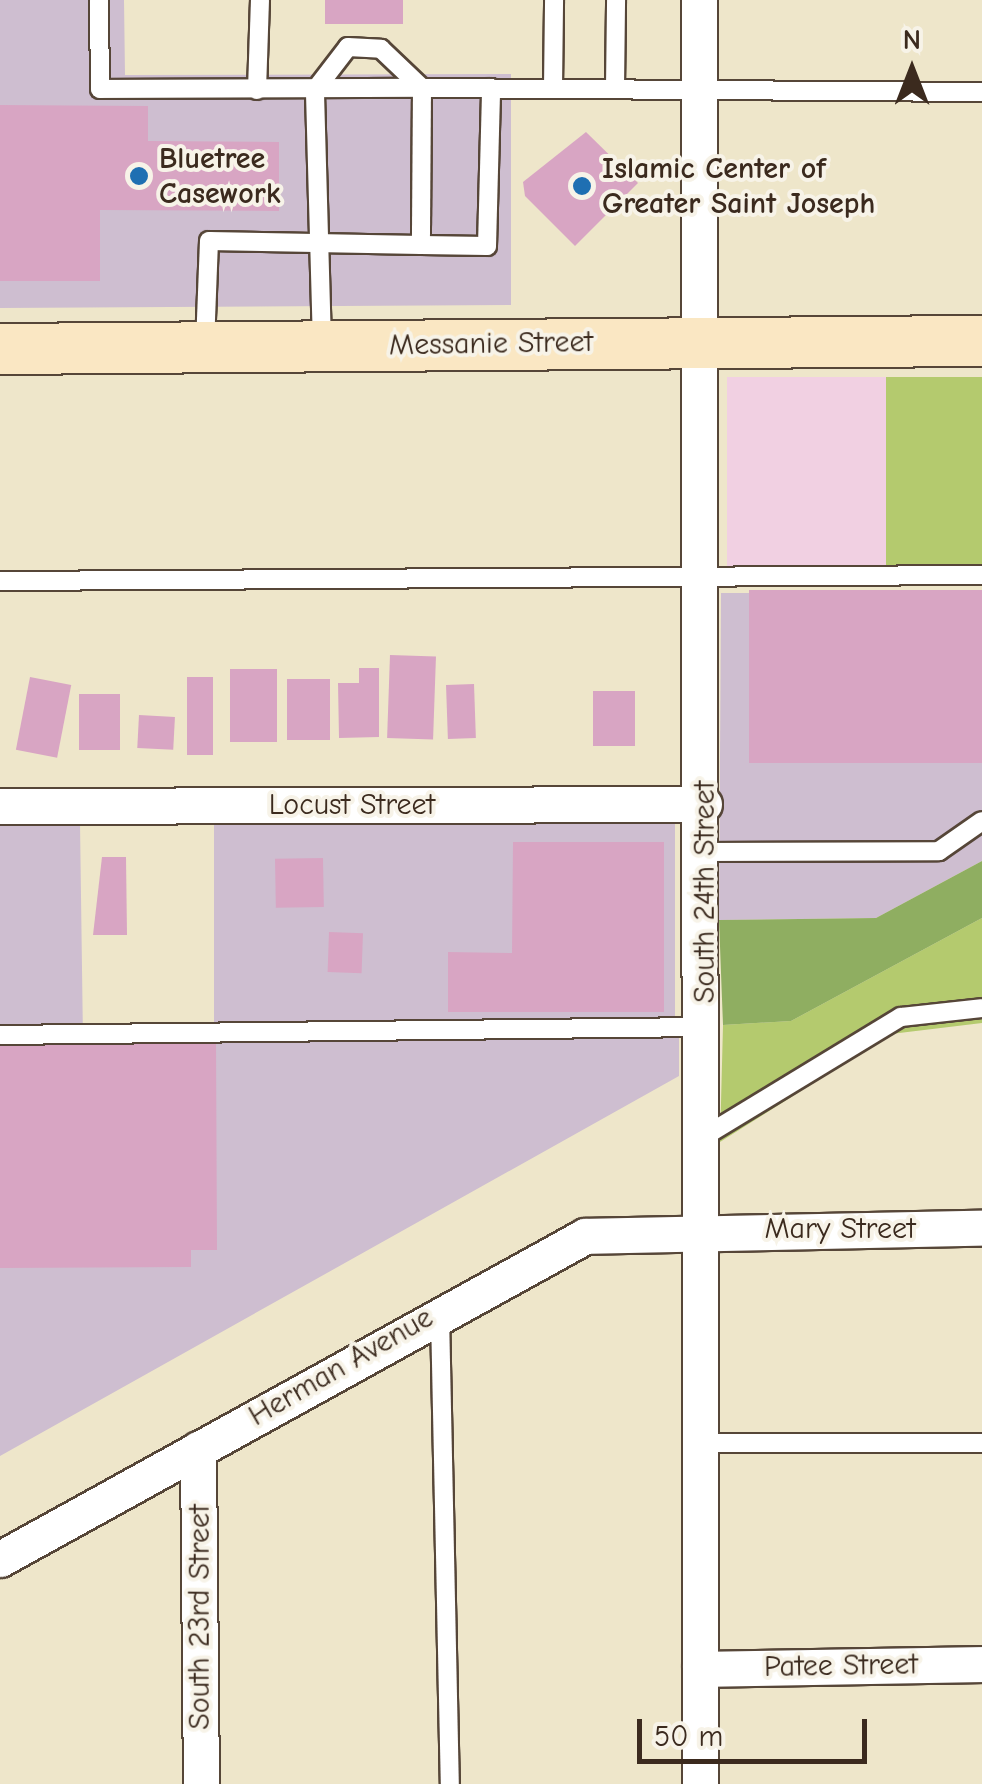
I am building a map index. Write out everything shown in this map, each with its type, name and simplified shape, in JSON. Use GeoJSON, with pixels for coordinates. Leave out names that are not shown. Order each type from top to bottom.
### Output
{"type":"FeatureCollection","features":[{"type":"Feature","properties":{"kind":"street","name":"South 24th Street"},"geometry":{"type":"LineString","coordinates":[[699,0],[705,1027],[698,1230],[700,1784]]}},
{"type":"Feature","properties":{"kind":"street","name":"Messanie Street"},"geometry":{"type":"LineString","coordinates":[[0,349],[982,341]]}},
{"type":"Feature","properties":{"kind":"street","name":"Locust Street"},"geometry":{"type":"LineString","coordinates":[[0,806],[704,804]]}},
{"type":"Feature","properties":{"kind":"street","name":"Mary Street"},"geometry":{"type":"LineString","coordinates":[[698,1230],[982,1228]]}},
{"type":"Feature","properties":{"kind":"street","name":"Herman Avenue"},"geometry":{"type":"LineString","coordinates":[[0,1558],[198,1450],[440,1310],[585,1236],[698,1230]]}},
{"type":"Feature","properties":{"kind":"street","name":"South 23rd Street"},"geometry":{"type":"LineString","coordinates":[[198,1450],[201,1784]]}},
{"type":"Feature","properties":{"kind":"street","name":"Patee Street"},"geometry":{"type":"LineString","coordinates":[[700,1669],[982,1664]]}},
{"type":"Feature","properties":{"kind":"lane"},"geometry":{"type":"LineString","coordinates":[[99,0],[100,89],[615,87],[982,92]]}},
{"type":"Feature","properties":{"kind":"lane"},"geometry":{"type":"LineString","coordinates":[[257,90],[260,0]]}},
{"type":"Feature","properties":{"kind":"lane"},"geometry":{"type":"LineString","coordinates":[[553,87],[554,0]]}},
{"type":"Feature","properties":{"kind":"lane"},"geometry":{"type":"LineString","coordinates":[[615,87],[616,0]]}},
{"type":"Feature","properties":{"kind":"lane"},"geometry":{"type":"LineString","coordinates":[[322,345],[316,244],[316,90],[335,56],[365,46],[398,60],[422,88],[421,245]]}},
{"type":"Feature","properties":{"kind":"lane"},"geometry":{"type":"LineString","coordinates":[[205,346],[208,241],[487,246],[492,88]]}},
{"type":"Feature","properties":{"kind":"lane"},"geometry":{"type":"LineString","coordinates":[[0,580],[982,575]]}},
{"type":"Feature","properties":{"kind":"lane"},"geometry":{"type":"LineString","coordinates":[[704,852],[939,851],[982,821]]}},
{"type":"Feature","properties":{"kind":"lane"},"geometry":{"type":"LineString","coordinates":[[700,1138],[901,1017],[982,1008]]}},
{"type":"Feature","properties":{"kind":"lane"},"geometry":{"type":"LineString","coordinates":[[0,1035],[705,1027]]}},
{"type":"Feature","properties":{"kind":"lane"},"geometry":{"type":"LineString","coordinates":[[440,1310],[450,1784]]}},
{"type":"Feature","properties":{"kind":"lane"},"geometry":{"type":"LineString","coordinates":[[699,1443],[982,1443]]}},
{"type":"Feature","properties":{"kind":"shaded area"},"geometry":{"type":"Polygon","coordinates":[[[0,0],[124,0],[125,75],[511,74],[511,305],[0,308],[0,0]]]}},
{"type":"Feature","properties":{"kind":"shaded area"},"geometry":{"type":"Polygon","coordinates":[[[727,377],[886,377],[886,575],[727,575],[727,377]]]}},
{"type":"Feature","properties":{"kind":"shaded area"},"geometry":{"type":"Polygon","coordinates":[[[721,593],[982,593],[982,861],[876,918],[719,920],[721,593]]]}},
{"type":"Feature","properties":{"kind":"shaded area"},"geometry":{"type":"Polygon","coordinates":[[[214,822],[675,822],[675,1024],[214,1024],[214,822]]]}},
{"type":"Feature","properties":{"kind":"shaded area"},"geometry":{"type":"Polygon","coordinates":[[[0,823],[80,823],[83,1040],[679,1034],[679,1076],[0,1456],[0,823]]]}},
{"type":"Feature","properties":{"kind":"green space"},"geometry":{"type":"Polygon","coordinates":[[[886,377],[982,377],[982,575],[886,575],[886,377]]]}},
{"type":"Feature","properties":{"kind":"green space"},"geometry":{"type":"Polygon","coordinates":[[[982,861],[982,918],[791,1021],[723,1025],[719,920],[876,918],[982,861]]]}},
{"type":"Feature","properties":{"kind":"green space"},"geometry":{"type":"Polygon","coordinates":[[[982,918],[982,1023],[891,1034],[720,1142],[723,1025],[791,1021],[982,918]]]}},
{"type":"Feature","properties":{"kind":"building"},"geometry":{"type":"Polygon","coordinates":[[[325,0],[403,0],[403,24],[325,24],[325,0]]]}},
{"type":"Feature","properties":{"kind":"building","name":"Bluetree Casework"},"geometry":{"type":"Polygon","coordinates":[[[0,105],[148,106],[148,141],[279,142],[279,211],[100,210],[100,281],[0,281],[0,105]]]}},
{"type":"Feature","properties":{"kind":"building","name":"Islamic Center of Greater Saint Joseph"},"geometry":{"type":"Polygon","coordinates":[[[586,132],[638,183],[575,246],[525,196],[523,182],[586,132]]]}},
{"type":"Feature","properties":{"kind":"building"},"geometry":{"type":"Polygon","coordinates":[[[749,590],[982,590],[982,763],[749,763],[749,590]]]}},
{"type":"Feature","properties":{"kind":"building"},"geometry":{"type":"Polygon","coordinates":[[[390,655],[436,657],[433,740],[387,738],[390,655]]]}},
{"type":"Feature","properties":{"kind":"building"},"geometry":{"type":"Polygon","coordinates":[[[359,668],[379,668],[379,737],[339,738],[338,683],[359,683],[359,668]]]}},
{"type":"Feature","properties":{"kind":"building"},"geometry":{"type":"Polygon","coordinates":[[[230,669],[277,669],[277,742],[230,742],[230,669]]]}},
{"type":"Feature","properties":{"kind":"building"},"geometry":{"type":"Polygon","coordinates":[[[30,677],[71,685],[57,758],[16,750],[30,677]]]}},
{"type":"Feature","properties":{"kind":"building"},"geometry":{"type":"Polygon","coordinates":[[[187,677],[213,677],[213,755],[187,755],[187,677]]]}},
{"type":"Feature","properties":{"kind":"building"},"geometry":{"type":"Polygon","coordinates":[[[287,679],[330,679],[330,740],[287,740],[287,679]]]}},
{"type":"Feature","properties":{"kind":"building"},"geometry":{"type":"Polygon","coordinates":[[[474,684],[476,738],[448,739],[446,685],[474,684]]]}},
{"type":"Feature","properties":{"kind":"building"},"geometry":{"type":"Polygon","coordinates":[[[593,691],[635,691],[635,746],[593,746],[593,691]]]}},
{"type":"Feature","properties":{"kind":"building"},"geometry":{"type":"Polygon","coordinates":[[[79,694],[120,694],[120,750],[79,750],[79,694]]]}},
{"type":"Feature","properties":{"kind":"building"},"geometry":{"type":"Polygon","coordinates":[[[139,715],[175,717],[173,750],[137,748],[139,715]]]}},
{"type":"Feature","properties":{"kind":"building"},"geometry":{"type":"Polygon","coordinates":[[[513,842],[664,842],[664,1012],[448,1012],[448,952],[512,953],[513,842]]]}},
{"type":"Feature","properties":{"kind":"building"},"geometry":{"type":"Polygon","coordinates":[[[102,857],[126,857],[127,935],[93,935],[102,857]]]}},
{"type":"Feature","properties":{"kind":"building"},"geometry":{"type":"Polygon","coordinates":[[[323,858],[324,907],[276,908],[275,859],[323,858]]]}},
{"type":"Feature","properties":{"kind":"building"},"geometry":{"type":"Polygon","coordinates":[[[329,932],[363,933],[362,973],[328,972],[329,932]]]}},
{"type":"Feature","properties":{"kind":"building"},"geometry":{"type":"Polygon","coordinates":[[[0,1040],[216,1040],[217,1250],[191,1250],[191,1267],[0,1268],[0,1040]]]}},
{"type":"Feature","properties":{"kind":"place","name":"Bluetree Casework"},"geometry":{"type":"Point","coordinates":[139,176]}},
{"type":"Feature","properties":{"kind":"place","name":"Islamic Center of Greater Saint Joseph"},"geometry":{"type":"Point","coordinates":[582,186]}}]}
